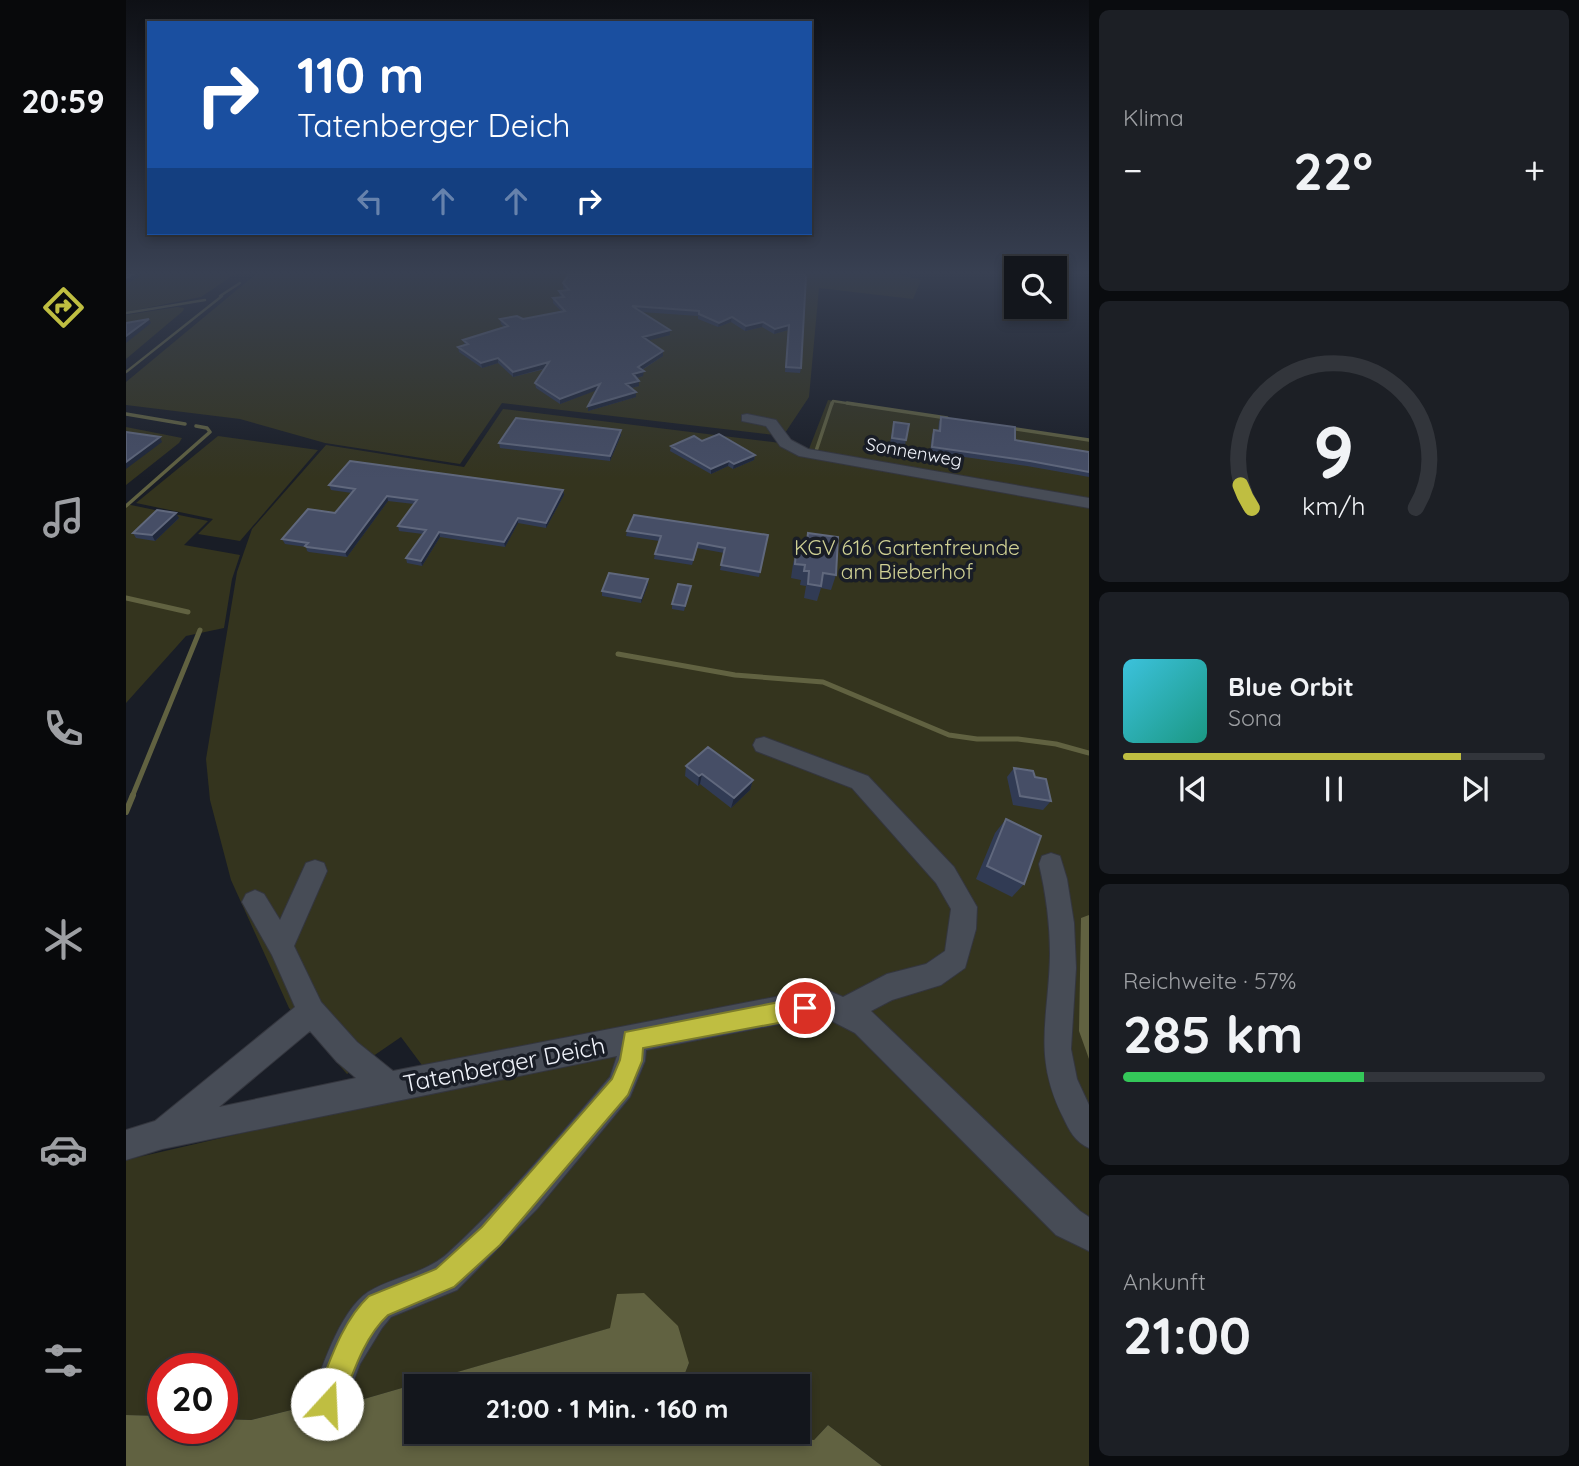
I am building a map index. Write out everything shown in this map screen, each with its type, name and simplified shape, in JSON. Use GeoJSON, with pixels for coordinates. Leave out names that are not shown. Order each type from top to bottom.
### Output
{"type":"FeatureCollection","features":[{"type":"Feature","properties":{"kind":"street","name":"Sonnenweg"},"geometry":{"type":"LineString","coordinates":[[747,418],[768,420],[778,427],[785,443],[804,453],[1089,503]]}},
{"type":"Feature","properties":{"kind":"street"},"geometry":{"type":"LineString","coordinates":[[764,746],[860,782],[945,874],[964,907],[963,929],[956,959],[932,976],[887,988],[843,1012]]}},
{"type":"Feature","properties":{"kind":"street"},"geometry":{"type":"LineString","coordinates":[[1051,864],[1059,895],[1062,926],[1062,981],[1056,1033],[1058,1061],[1066,1091],[1089,1133]]}},
{"type":"Feature","properties":{"kind":"street"},"geometry":{"type":"LineString","coordinates":[[281,946],[315,871]]}},
{"type":"Feature","properties":{"kind":"street"},"geometry":{"type":"LineString","coordinates":[[255,902],[281,946],[312,1012],[347,1052],[389,1086]]}},
{"type":"Feature","properties":{"kind":"street","name":"Tatenberger Deich"},"geometry":{"type":"LineString","coordinates":[[126,1145],[162,1134],[389,1086],[780,1010],[830,1005],[866,1023],[1068,1223],[1089,1235]]}},
{"type":"Feature","properties":{"kind":"street"},"geometry":{"type":"LineString","coordinates":[[162,1134],[312,1012]]}},
{"type":"Feature","properties":{"kind":"street"},"geometry":{"type":"LineString","coordinates":[[327,1404],[348,1350],[371,1312],[379,1305],[445,1278],[491,1236],[620,1087],[631,1061],[632,1040]]}},
{"type":"Feature","properties":{"kind":"green space"},"geometry":{"type":"Polygon","coordinates":[[[126,342],[146,342],[126,359],[126,342]]]}},
{"type":"Feature","properties":{"kind":"green space"},"geometry":{"type":"Polygon","coordinates":[[[174,342],[814,342],[809,397],[783,436],[502,403],[460,464],[325,443],[240,419],[126,405],[126,382],[174,342]]]}},
{"type":"Feature","properties":{"kind":"green space","name":"KGV 616 Gartenfreunde am Bieberhof"},"geometry":{"type":"Polygon","coordinates":[[[828,400],[1089,440],[1089,1466],[882,1466],[828,1425],[814,1440],[810,1440],[810,1374],[685,1374],[689,1363],[611,1328],[451,1374],[404,1374],[404,1387],[350,1403],[307,1406],[251,1420],[238,1420],[238,1353],[147,1353],[147,1416],[126,1415],[126,1160],[439,1088],[401,1037],[347,1074],[289,1008],[231,880],[210,800],[206,759],[237,572],[252,529],[326,445],[464,467],[503,409],[773,442],[809,449],[828,400]]]}},
{"type":"Feature","properties":{"kind":"green space"},"geometry":{"type":"Polygon","coordinates":[[[126,427],[182,438],[126,485],[126,427]]]}},
{"type":"Feature","properties":{"kind":"green space"},"geometry":{"type":"Polygon","coordinates":[[[218,436],[318,450],[240,541],[198,534],[213,519],[136,503],[218,436]]]}},
{"type":"Feature","properties":{"kind":"green space"},"geometry":{"type":"Polygon","coordinates":[[[126,504],[208,521],[184,545],[240,555],[232,579],[224,628],[186,636],[126,703],[126,504]]]}},
{"type":"Feature","properties":{"kind":"shaded area"},"geometry":{"type":"Polygon","coordinates":[[[1089,915],[1089,1059],[1079,1031],[1081,918],[1089,915]]]}},
{"type":"Feature","properties":{"kind":"shaded area"},"geometry":{"type":"Polygon","coordinates":[[[644,1293],[678,1326],[689,1363],[685,1374],[451,1374],[610,1328],[617,1294],[644,1293]]]}},
{"type":"Feature","properties":{"kind":"shaded area"},"geometry":{"type":"Polygon","coordinates":[[[404,1387],[404,1444],[810,1444],[810,1439],[814,1440],[828,1425],[882,1466],[126,1466],[126,1415],[147,1416],[147,1444],[238,1444],[238,1420],[251,1420],[307,1406],[350,1403],[404,1387]]]}},
{"type":"Feature","properties":{"kind":"building"},"geometry":{"type":"Polygon","coordinates":[[[466,342],[651,342],[663,351],[638,367],[644,371],[633,374],[639,381],[626,384],[636,392],[588,406],[600,384],[560,399],[535,383],[549,362],[513,372],[498,358],[481,363],[458,347],[468,344],[466,342]]]}},
{"type":"Feature","properties":{"kind":"building"},"geometry":{"type":"Polygon","coordinates":[[[788,342],[802,342],[801,368],[786,367],[788,342]]]}},
{"type":"Feature","properties":{"kind":"building"},"geometry":{"type":"Polygon","coordinates":[[[941,417],[1015,427],[1015,440],[1089,452],[1089,472],[932,447],[934,430],[940,431],[941,417]]]}},
{"type":"Feature","properties":{"kind":"building"},"geometry":{"type":"Polygon","coordinates":[[[516,418],[621,430],[610,456],[499,443],[516,418]]]}},
{"type":"Feature","properties":{"kind":"building"},"geometry":{"type":"Polygon","coordinates":[[[894,422],[909,424],[906,440],[892,438],[894,422]]]}},
{"type":"Feature","properties":{"kind":"building"},"geometry":{"type":"Polygon","coordinates":[[[126,432],[160,437],[126,462],[126,432]]]}},
{"type":"Feature","properties":{"kind":"building"},"geometry":{"type":"Polygon","coordinates":[[[719,434],[755,455],[734,464],[729,461],[711,469],[671,446],[694,436],[702,441],[719,434]]]}},
{"type":"Feature","properties":{"kind":"building"},"geometry":{"type":"Polygon","coordinates":[[[350,461],[563,490],[546,523],[518,518],[504,542],[439,532],[421,561],[406,558],[426,530],[398,526],[417,500],[387,496],[345,552],[307,547],[305,546],[308,543],[282,539],[308,509],[335,513],[355,489],[329,485],[350,461]]]}},
{"type":"Feature","properties":{"kind":"building"},"geometry":{"type":"Polygon","coordinates":[[[157,510],[176,513],[152,535],[133,533],[157,510]]]}},
{"type":"Feature","properties":{"kind":"building"},"geometry":{"type":"Polygon","coordinates":[[[634,515],[768,535],[760,572],[721,565],[725,548],[698,543],[693,560],[655,554],[661,536],[627,531],[634,515]]]}},
{"type":"Feature","properties":{"kind":"building"},"geometry":{"type":"Polygon","coordinates":[[[808,533],[838,537],[836,575],[823,573],[821,586],[808,584],[809,571],[804,571],[805,565],[795,564],[796,550],[806,551],[808,533]]]}},
{"type":"Feature","properties":{"kind":"building"},"geometry":{"type":"Polygon","coordinates":[[[609,573],[648,579],[641,598],[602,591],[609,573]]]}},
{"type":"Feature","properties":{"kind":"building"},"geometry":{"type":"Polygon","coordinates":[[[678,584],[691,586],[685,606],[672,604],[678,584]]]}},
{"type":"Feature","properties":{"kind":"building"},"geometry":{"type":"Polygon","coordinates":[[[708,747],[753,780],[734,798],[702,774],[699,776],[686,766],[708,747]]]}},
{"type":"Feature","properties":{"kind":"building"},"geometry":{"type":"Polygon","coordinates":[[[1014,768],[1033,771],[1035,777],[1046,779],[1051,801],[1020,796],[1014,768]]]}},
{"type":"Feature","properties":{"kind":"building"},"geometry":{"type":"Polygon","coordinates":[[[1006,819],[1041,836],[1024,884],[987,866],[1006,819]]]}},
{"type":"Feature","properties":{"kind":"waterway"},"geometry":{"type":"LineString","coordinates":[[126,372],[163,342]]}},
{"type":"Feature","properties":{"kind":"waterway"},"geometry":{"type":"LineString","coordinates":[[832,405],[833,401],[859,405]]}},
{"type":"Feature","properties":{"kind":"waterway"},"geometry":{"type":"LineString","coordinates":[[816,451],[832,403]]}},
{"type":"Feature","properties":{"kind":"waterway"},"geometry":{"type":"LineString","coordinates":[[847,403],[947,418]]}},
{"type":"Feature","properties":{"kind":"waterway"},"geometry":{"type":"LineString","coordinates":[[126,414],[185,424]]}},
{"type":"Feature","properties":{"kind":"waterway"},"geometry":{"type":"LineString","coordinates":[[126,506],[210,432],[207,428],[196,426]]}},
{"type":"Feature","properties":{"kind":"waterway"},"geometry":{"type":"LineString","coordinates":[[1009,428],[1089,440]]}},
{"type":"Feature","properties":{"kind":"waterway"},"geometry":{"type":"LineString","coordinates":[[126,598],[188,612]]}},
{"type":"Feature","properties":{"kind":"waterway"},"geometry":{"type":"LineString","coordinates":[[132,797],[200,630]]}},
{"type":"Feature","properties":{"kind":"waterway"},"geometry":{"type":"LineString","coordinates":[[618,654],[735,675],[823,682],[949,735],[977,739],[1018,739],[1056,744],[1089,753]]}},
{"type":"Feature","properties":{"kind":"waterway"},"geometry":{"type":"LineString","coordinates":[[126,812],[133,795]]}},
{"type":"Feature","properties":{"kind":"route"},"geometry":{"type":"LineString","coordinates":[[327,1404],[348,1350],[371,1312],[379,1305],[445,1278],[491,1236],[620,1087],[631,1061],[632,1040],[780,1010],[805,1008]]}}]}
